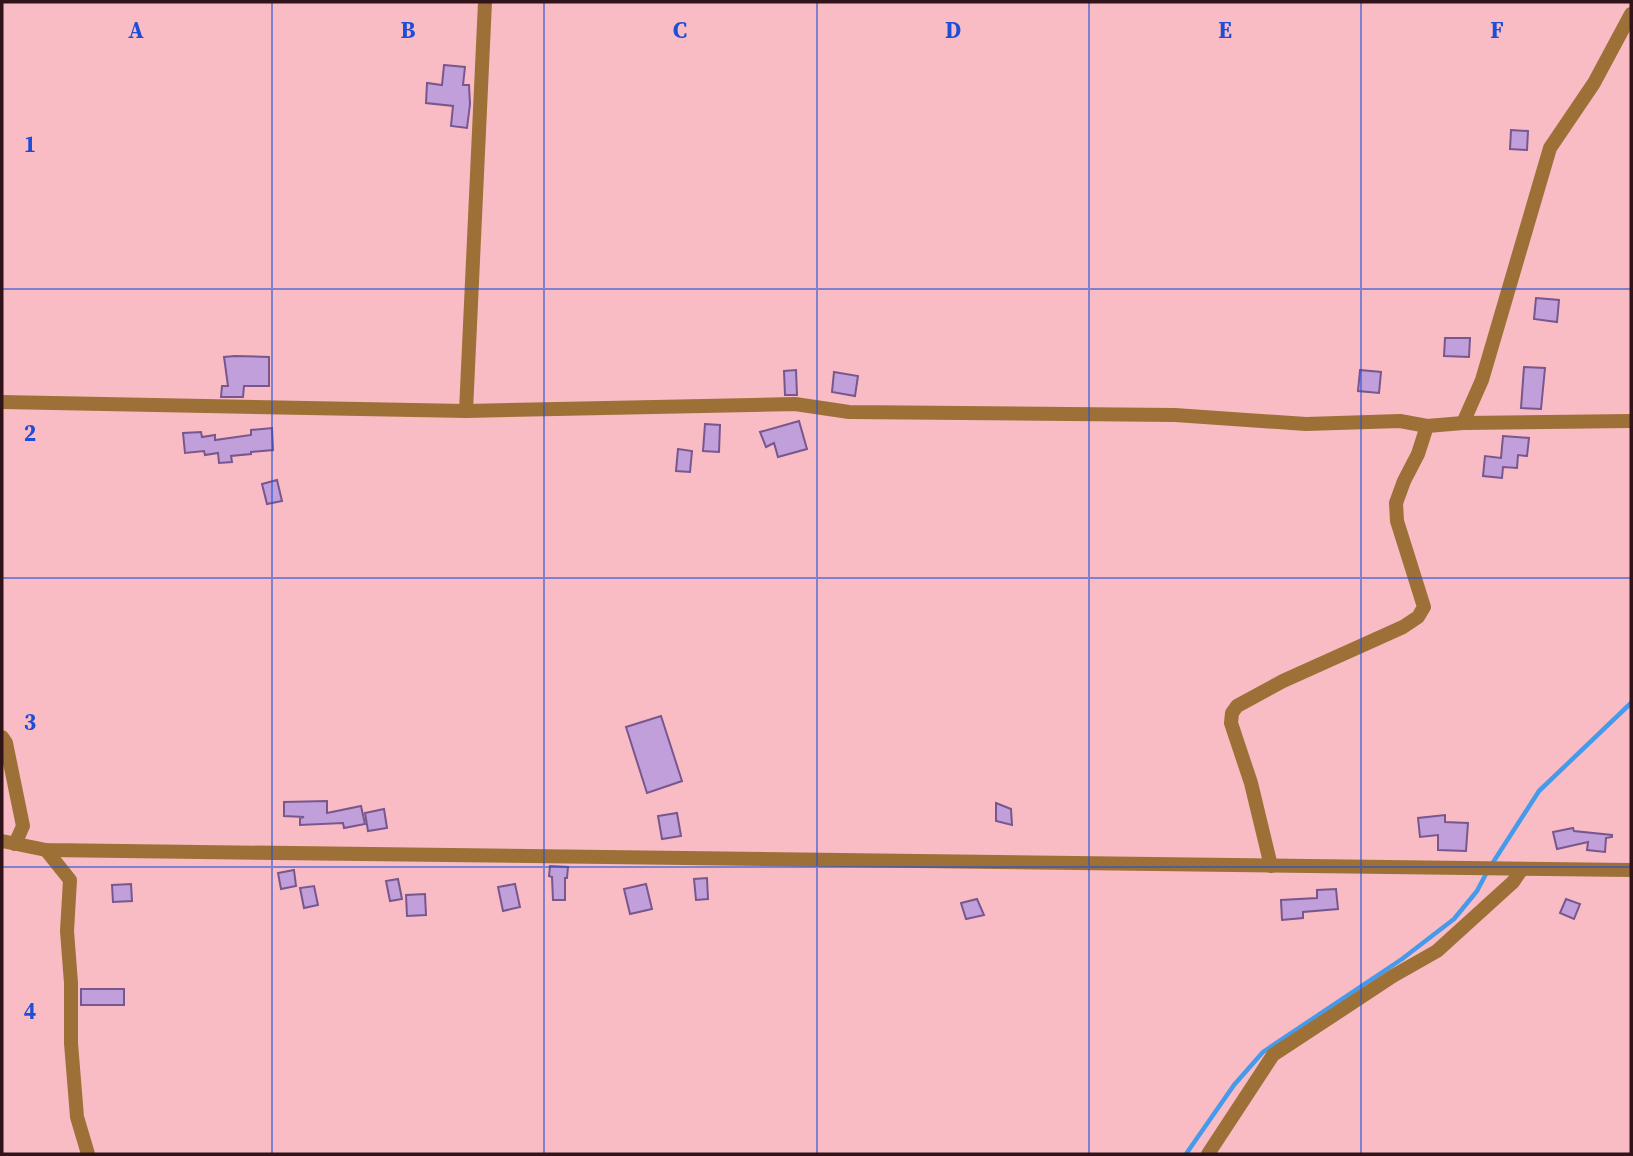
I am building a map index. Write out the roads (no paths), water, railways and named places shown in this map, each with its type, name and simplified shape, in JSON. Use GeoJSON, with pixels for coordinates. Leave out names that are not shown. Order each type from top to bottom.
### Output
{"type":"FeatureCollection","features":[{"type":"Feature","properties":{"kind":"street"},"geometry":{"type":"LineString","coordinates":[[466,411],[485,2]]}},
{"type":"Feature","properties":{"kind":"street"},"geometry":{"type":"LineString","coordinates":[[1463,422],[1482,380],[1550,148],[1594,83],[1631,14]]}},
{"type":"Feature","properties":{"kind":"street"},"geometry":{"type":"LineString","coordinates":[[2,402],[466,411],[795,404],[849,412],[1175,415],[1306,424],[1400,421],[1427,426],[1463,422],[1631,421]]}},
{"type":"Feature","properties":{"kind":"street"},"geometry":{"type":"LineString","coordinates":[[1271,866],[1251,783],[1231,723],[1232,713],[1237,706],[1283,681],[1403,627],[1418,617],[1424,607],[1397,521],[1396,503],[1404,481],[1419,454],[1427,426]]}},
{"type":"Feature","properties":{"kind":"street"},"geometry":{"type":"LineString","coordinates":[[2,737],[6,743],[23,826],[9,843],[46,850],[1631,870]]}},
{"type":"Feature","properties":{"kind":"street"},"geometry":{"type":"LineString","coordinates":[[46,850],[70,880],[67,932],[71,983],[71,1043],[76,1117],[88,1154]]}},
{"type":"Feature","properties":{"kind":"street"},"geometry":{"type":"LineString","coordinates":[[1208,1154],[1273,1055],[1393,976],[1437,951],[1513,882],[1522,869]]}},
{"type":"Feature","properties":{"kind":"waterway"},"geometry":{"type":"LineString","coordinates":[[1492,864],[1539,791],[1631,703]]}},
{"type":"Feature","properties":{"kind":"waterway"},"geometry":{"type":"LineString","coordinates":[[1186,1154],[1234,1085],[1263,1052],[1402,959],[1454,919],[1477,891],[1487,872]]}}]}
